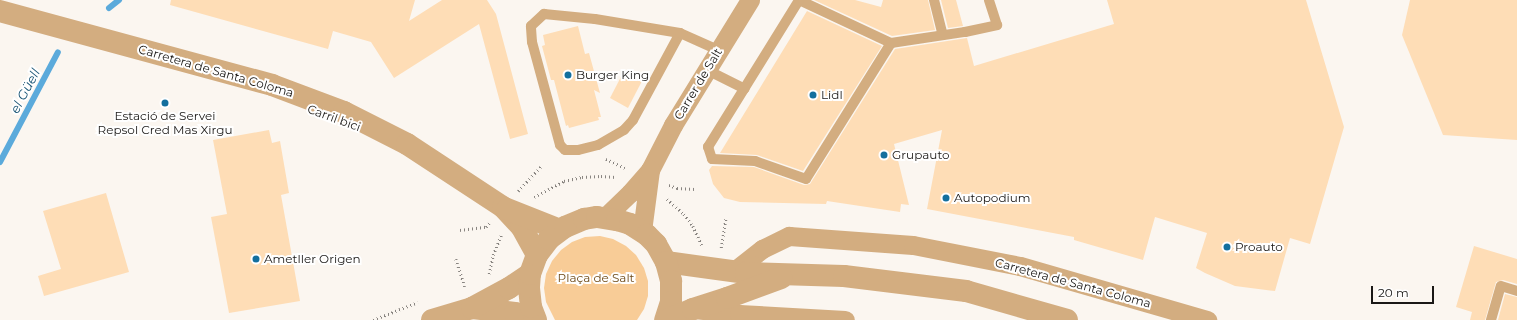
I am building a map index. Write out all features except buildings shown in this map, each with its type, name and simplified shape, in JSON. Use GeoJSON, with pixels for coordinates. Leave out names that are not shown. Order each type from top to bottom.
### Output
{"type":"FeatureCollection","features":[{"type":"Feature","properties":{"kind":"street","name":"Carrer de Salt"},"geometry":{"type":"LineString","coordinates":[[604,218],[630,193],[650,170],[673,125],[750,0]]}},
{"type":"Feature","properties":{"kind":"street","name":"Carretera de Santa Coloma"},"geometry":{"type":"LineString","coordinates":[[0,11],[272,85],[344,112],[407,144],[503,207],[560,230]]}},
{"type":"Feature","properties":{"kind":"street","name":"Carrer de Salt"},"geometry":{"type":"LineString","coordinates":[[642,231],[650,170]]}},
{"type":"Feature","properties":{"kind":"street","name":"Carretera de Santa Coloma"},"geometry":{"type":"LineString","coordinates":[[503,207],[521,226],[534,264]]}},
{"type":"Feature","properties":{"kind":"street"},"geometry":{"type":"LineString","coordinates":[[432,320],[472,308],[509,288],[534,264],[549,239],[560,230],[584,219],[604,218],[624,221],[642,231],[656,244],[666,262],[672,288],[670,308],[666,320]]}},
{"type":"Feature","properties":{"kind":"street","name":"Carretera de Santa Coloma"},"geometry":{"type":"LineString","coordinates":[[734,271],[762,249],[789,236],[807,236],[913,245],[1020,266],[1207,320]]}},
{"type":"Feature","properties":{"kind":"street"},"geometry":{"type":"LineString","coordinates":[[666,262],[788,276],[844,276],[966,291],[1067,320]]}},
{"type":"Feature","properties":{"kind":"street"},"geometry":{"type":"LineString","coordinates":[[534,264],[530,300],[535,320]]}},
{"type":"Feature","properties":{"kind":"street"},"geometry":{"type":"LineString","coordinates":[[666,320],[788,276]]}},
{"type":"Feature","properties":{"kind":"street"},"geometry":{"type":"LineString","coordinates":[[472,308],[516,313],[535,320]]}},
{"type":"Feature","properties":{"kind":"street"},"geometry":{"type":"LineString","coordinates":[[693,309],[739,314],[845,320]]}},
{"type":"Feature","properties":{"kind":"lane"},"geometry":{"type":"LineString","coordinates":[[891,43],[806,179],[755,162],[712,159],[708,147],[799,0],[891,43],[997,25],[989,0]]}},
{"type":"Feature","properties":{"kind":"lane"},"geometry":{"type":"LineString","coordinates":[[934,0],[943,35]]}},
{"type":"Feature","properties":{"kind":"lane"},"geometry":{"type":"LineString","coordinates":[[680,33],[633,120],[624,130],[598,145],[578,150],[565,150],[560,145],[532,42],[531,26],[544,14],[595,19],[680,33],[718,50]]}},
{"type":"Feature","properties":{"kind":"lane"},"geometry":{"type":"LineString","coordinates":[[707,70],[745,89]]}},
{"type":"Feature","properties":{"kind":"lane"},"geometry":{"type":"LineString","coordinates":[[1492,320],[1501,286],[1517,291]]}},
{"type":"Feature","properties":{"kind":"path"},"geometry":{"type":"LineString","coordinates":[[488,278],[493,255],[502,234]]}},
{"type":"Feature","properties":{"kind":"green space","name":"Plaça de Salt"},"geometry":{"type":"Polygon","coordinates":[[[600,236],[613,239],[626,246],[636,255],[644,268],[648,281],[648,296],[644,309],[637,320],[555,320],[546,302],[544,288],[546,274],[552,261],[561,250],[572,242],[585,237],[600,236]]]}},
{"type":"Feature","properties":{"kind":"waterway","name":"el Güell"},"geometry":{"type":"LineString","coordinates":[[109,8],[119,0]]}},
{"type":"Feature","properties":{"kind":"waterway","name":"el Güell"},"geometry":{"type":"LineString","coordinates":[[0,162],[58,52]]}},
{"type":"Feature","properties":{"kind":"place","name":"Burger King"},"geometry":{"type":"Point","coordinates":[568,75]}},
{"type":"Feature","properties":{"kind":"place","name":"Lidl"},"geometry":{"type":"Point","coordinates":[813,95]}},
{"type":"Feature","properties":{"kind":"place","name":"Estació de Servei Repsol Cred Mas Xirgu"},"geometry":{"type":"Point","coordinates":[165,103]}},
{"type":"Feature","properties":{"kind":"place","name":"Grupauto"},"geometry":{"type":"Point","coordinates":[884,155]}},
{"type":"Feature","properties":{"kind":"place","name":"Autopodium"},"geometry":{"type":"Point","coordinates":[946,198]}},
{"type":"Feature","properties":{"kind":"place","name":"Proauto"},"geometry":{"type":"Point","coordinates":[1227,247]}},
{"type":"Feature","properties":{"kind":"place","name":"Ametller Origen"},"geometry":{"type":"Point","coordinates":[256,259]}}]}
